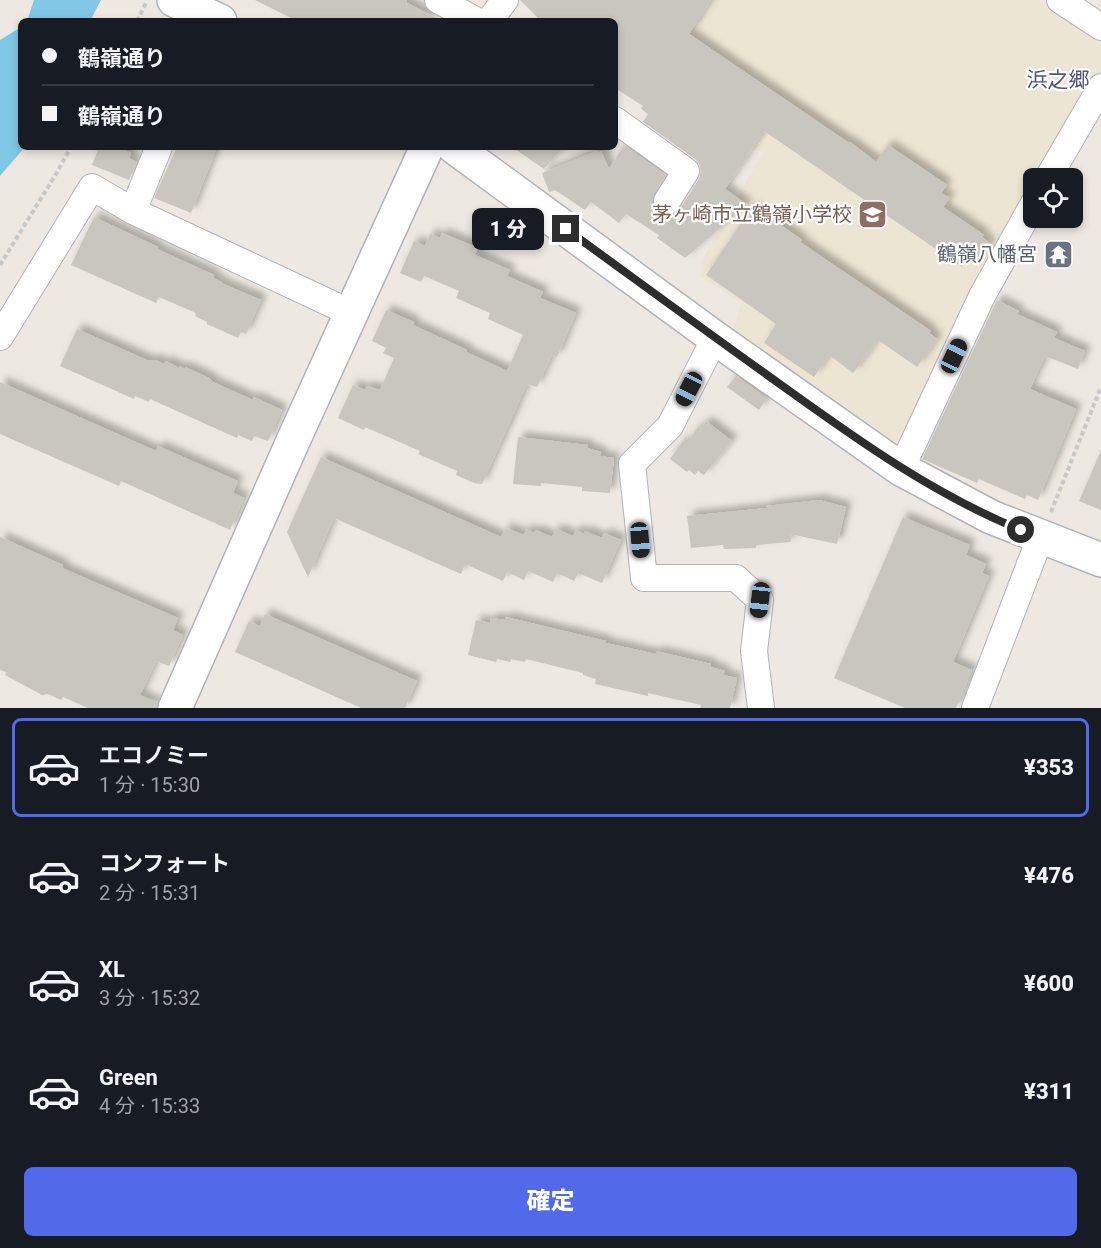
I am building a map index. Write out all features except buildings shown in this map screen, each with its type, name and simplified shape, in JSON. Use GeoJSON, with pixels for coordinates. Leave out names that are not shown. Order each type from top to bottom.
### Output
{"type":"FeatureCollection","features":[{"type":"Feature","properties":{"kind":"street"},"geometry":{"type":"LineString","coordinates":[[174,0],[211,18]]}},
{"type":"Feature","properties":{"kind":"street"},"geometry":{"type":"LineString","coordinates":[[438,0],[471,18]]}},
{"type":"Feature","properties":{"kind":"street"},"geometry":{"type":"LineString","coordinates":[[491,18],[505,0]]}},
{"type":"Feature","properties":{"kind":"street"},"geometry":{"type":"LineString","coordinates":[[1060,0],[1101,27]]}},
{"type":"Feature","properties":{"kind":"street"},"geometry":{"type":"LineString","coordinates":[[1054,168],[1101,87]]}},
{"type":"Feature","properties":{"kind":"street"},"geometry":{"type":"LineString","coordinates":[[618,122],[686,171],[667,201]]}},
{"type":"Feature","properties":{"kind":"street"},"geometry":{"type":"LineString","coordinates":[[133,211],[158,150]]}},
{"type":"Feature","properties":{"kind":"street"},"geometry":{"type":"LineString","coordinates":[[175,708],[426,150]]}},
{"type":"Feature","properties":{"kind":"street"},"geometry":{"type":"LineString","coordinates":[[458,150],[715,338],[901,469],[991,518],[1044,529],[1101,560]]}},
{"type":"Feature","properties":{"kind":"street"},"geometry":{"type":"LineString","coordinates":[[0,337],[92,187],[133,211],[351,313]]}},
{"type":"Feature","properties":{"kind":"street"},"geometry":{"type":"LineString","coordinates":[[901,469],[982,296],[1023,223]]}},
{"type":"Feature","properties":{"kind":"street"},"geometry":{"type":"LineString","coordinates":[[715,338],[670,426],[632,464],[644,578],[736,578],[760,600],[754,651],[761,708]]}},
{"type":"Feature","properties":{"kind":"street"},"geometry":{"type":"LineString","coordinates":[[975,708],[1044,529]]}},
{"type":"Feature","properties":{"kind":"path"},"geometry":{"type":"LineString","coordinates":[[139,18],[148,0]]}},
{"type":"Feature","properties":{"kind":"path"},"geometry":{"type":"LineString","coordinates":[[0,265],[68,150]]}},
{"type":"Feature","properties":{"kind":"path"},"geometry":{"type":"LineString","coordinates":[[1044,529],[1101,387]]}},
{"type":"Feature","properties":{"kind":"shaded area","name":"茅ヶ崎市立鶴嶺小学校"},"geometry":{"type":"Polygon","coordinates":[[[613,0],[1038,0],[1101,43],[1101,74],[1045,168],[1023,168],[1023,205],[1003,240],[902,446],[733,329],[741,303],[700,276],[702,261],[762,153],[654,78],[618,25],[618,18],[602,18],[613,0]]]}},
{"type":"Feature","properties":{"kind":"water"},"geometry":{"type":"Polygon","coordinates":[[[34,0],[101,0],[92,18],[28,18],[34,0]]]}},
{"type":"Feature","properties":{"kind":"water"},"geometry":{"type":"Polygon","coordinates":[[[18,29],[18,150],[22,150],[0,176],[0,40],[18,29]]]}},
{"type":"Feature","properties":{"kind":"place","name":"茅ヶ崎市立鶴嶺小学校"},"geometry":{"type":"Point","coordinates":[873,214]}},
{"type":"Feature","properties":{"kind":"place","name":"鶴嶺八幡宮"},"geometry":{"type":"Point","coordinates":[1058,254]}},
{"type":"Feature","properties":{"kind":"district","name":"浜之郷"},"geometry":{"type":"Point","coordinates":[1058,80]}},
{"type":"Feature","properties":{"kind":"route"},"geometry":{"type":"LineString","coordinates":[[566,229],[848,434],[901,469],[991,518],[1021,530]]}}]}
